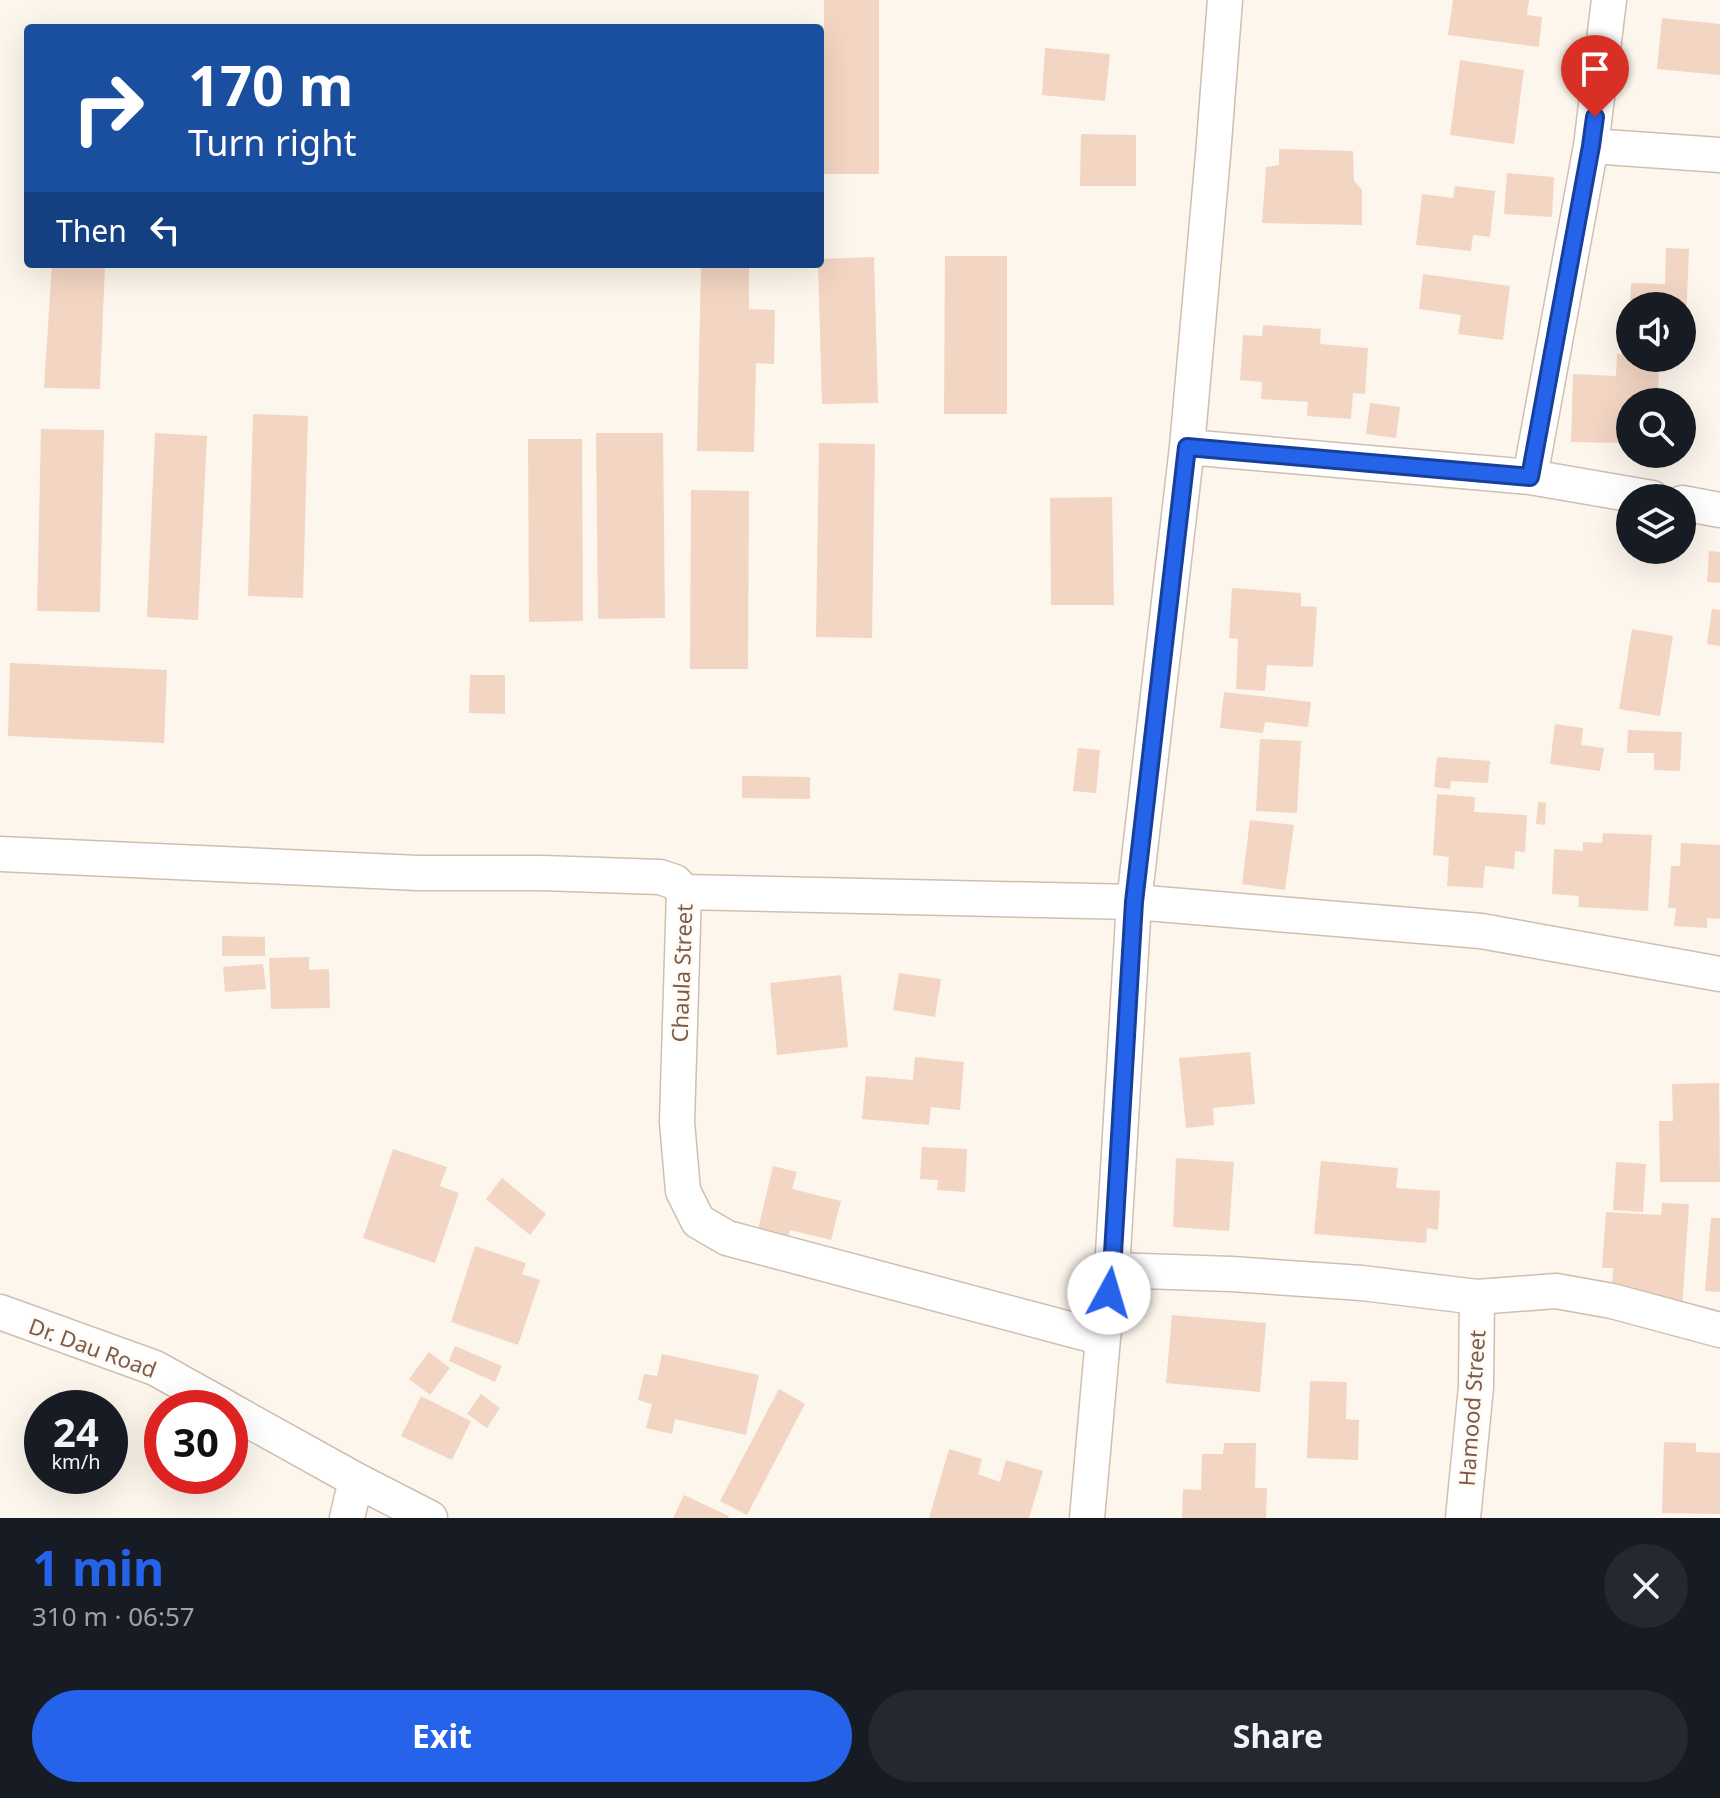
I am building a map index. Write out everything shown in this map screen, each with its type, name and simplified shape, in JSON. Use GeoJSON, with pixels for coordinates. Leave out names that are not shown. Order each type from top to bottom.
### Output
{"type":"FeatureCollection","features":[{"type":"Feature","properties":{"kind":"street"},"geometry":{"type":"LineString","coordinates":[[1087,1518],[1112,1270],[1134,902],[1187,447],[1225,0]]}},
{"type":"Feature","properties":{"kind":"street"},"geometry":{"type":"LineString","coordinates":[[1530,477],[1591,146],[1609,0]]}},
{"type":"Feature","properties":{"kind":"street"},"geometry":{"type":"LineString","coordinates":[[1591,146],[1720,155]]}},
{"type":"Feature","properties":{"kind":"street"},"geometry":{"type":"LineString","coordinates":[[1187,447],[1530,477],[1616,492]]}},
{"type":"Feature","properties":{"kind":"street"},"geometry":{"type":"LineString","coordinates":[[1696,506],[1720,510]]}},
{"type":"Feature","properties":{"kind":"street","name":"Chaula Street"},"geometry":{"type":"LineString","coordinates":[[0,854],[418,873],[660,877],[675,882],[684,892],[677,1122],[683,1191],[698,1221],[727,1238],[1103,1338]]}},
{"type":"Feature","properties":{"kind":"street"},"geometry":{"type":"LineString","coordinates":[[684,892],[1134,902],[1481,931],[1720,974]]}},
{"type":"Feature","properties":{"kind":"street"},"geometry":{"type":"LineString","coordinates":[[1112,1270],[1362,1283],[1477,1297],[1556,1291],[1612,1301],[1720,1330]]}},
{"type":"Feature","properties":{"kind":"street","name":"Hamood Street"},"geometry":{"type":"LineString","coordinates":[[1463,1518],[1476,1387],[1477,1297]]}},
{"type":"Feature","properties":{"kind":"street","name":"Dr. Dau Road"},"geometry":{"type":"LineString","coordinates":[[0,1312],[155,1368],[194,1390]]}},
{"type":"Feature","properties":{"kind":"street","name":"Dr. Dau Road"},"geometry":{"type":"LineString","coordinates":[[248,1420],[430,1518]]}},
{"type":"Feature","properties":{"kind":"street"},"geometry":{"type":"LineString","coordinates":[[347,1518],[356,1480]]}},
{"type":"Feature","properties":{"kind":"building"},"geometry":{"type":"Polygon","coordinates":[[[824,0],[879,0],[879,174],[824,174],[824,0]]]}},
{"type":"Feature","properties":{"kind":"building"},"geometry":{"type":"Polygon","coordinates":[[[1453,0],[1529,0],[1527,15],[1542,17],[1539,47],[1448,35],[1453,0]]]}},
{"type":"Feature","properties":{"kind":"building"},"geometry":{"type":"Polygon","coordinates":[[[1662,18],[1720,24],[1720,75],[1657,69],[1662,18]]]}},
{"type":"Feature","properties":{"kind":"building"},"geometry":{"type":"Polygon","coordinates":[[[1045,48],[1110,54],[1105,101],[1042,95],[1045,48]]]}},
{"type":"Feature","properties":{"kind":"building"},"geometry":{"type":"Polygon","coordinates":[[[1460,60],[1524,70],[1514,144],[1450,135],[1460,60]]]}},
{"type":"Feature","properties":{"kind":"building"},"geometry":{"type":"Polygon","coordinates":[[[1081,134],[1136,135],[1136,186],[1080,186],[1081,134]]]}},
{"type":"Feature","properties":{"kind":"building"},"geometry":{"type":"Polygon","coordinates":[[[1279,149],[1353,151],[1354,181],[1362,190],[1362,225],[1262,223],[1266,167],[1279,165],[1279,149]]]}},
{"type":"Feature","properties":{"kind":"building"},"geometry":{"type":"Polygon","coordinates":[[[1507,173],[1554,177],[1552,217],[1504,214],[1507,173]]]}},
{"type":"Feature","properties":{"kind":"building"},"geometry":{"type":"Polygon","coordinates":[[[1455,186],[1495,191],[1490,237],[1473,235],[1471,251],[1416,245],[1422,194],[1453,198],[1455,186]]]}},
{"type":"Feature","properties":{"kind":"building"},"geometry":{"type":"Polygon","coordinates":[[[1666,248],[1689,249],[1687,292],[1631,292],[1631,283],[1665,284],[1666,248]]]}},
{"type":"Feature","properties":{"kind":"building"},"geometry":{"type":"Polygon","coordinates":[[[945,256],[1007,256],[1007,414],[944,414],[945,256]]]}},
{"type":"Feature","properties":{"kind":"building"},"geometry":{"type":"Polygon","coordinates":[[[874,257],[878,403],[822,404],[818,268],[824,268],[824,259],[874,257]]]}},
{"type":"Feature","properties":{"kind":"building"},"geometry":{"type":"Polygon","coordinates":[[[52,268],[105,268],[100,389],[44,388],[52,268]]]}},
{"type":"Feature","properties":{"kind":"building"},"geometry":{"type":"Polygon","coordinates":[[[701,268],[749,268],[749,309],[775,310],[774,364],[756,363],[754,452],[697,451],[701,268]]]}},
{"type":"Feature","properties":{"kind":"building"},"geometry":{"type":"Polygon","coordinates":[[[1423,274],[1510,286],[1503,340],[1458,334],[1461,315],[1419,309],[1423,274]]]}},
{"type":"Feature","properties":{"kind":"building"},"geometry":{"type":"Polygon","coordinates":[[[1263,325],[1321,329],[1320,344],[1368,348],[1365,394],[1353,393],[1351,419],[1307,416],[1308,402],[1261,399],[1262,382],[1240,380],[1243,335],[1262,336],[1263,325]]]}},
{"type":"Feature","properties":{"kind":"building"},"geometry":{"type":"Polygon","coordinates":[[[1616,372],[1659,372],[1658,388],[1616,388],[1616,443],[1571,442],[1573,374],[1616,376],[1616,372]]]}},
{"type":"Feature","properties":{"kind":"building"},"geometry":{"type":"Polygon","coordinates":[[[1370,403],[1400,407],[1396,438],[1366,434],[1370,403]]]}},
{"type":"Feature","properties":{"kind":"building"},"geometry":{"type":"Polygon","coordinates":[[[253,414],[308,416],[303,598],[248,596],[253,414]]]}},
{"type":"Feature","properties":{"kind":"building"},"geometry":{"type":"Polygon","coordinates":[[[41,429],[104,430],[100,612],[37,611],[41,429]]]}},
{"type":"Feature","properties":{"kind":"building"},"geometry":{"type":"Polygon","coordinates":[[[155,433],[207,436],[198,620],[147,617],[155,433]]]}},
{"type":"Feature","properties":{"kind":"building"},"geometry":{"type":"Polygon","coordinates":[[[596,433],[663,433],[665,618],[598,619],[596,433]]]}},
{"type":"Feature","properties":{"kind":"building"},"geometry":{"type":"Polygon","coordinates":[[[528,439],[582,439],[583,621],[529,622],[528,439]]]}},
{"type":"Feature","properties":{"kind":"building"},"geometry":{"type":"Polygon","coordinates":[[[819,443],[875,444],[872,638],[816,637],[819,443]]]}},
{"type":"Feature","properties":{"kind":"building"},"geometry":{"type":"Polygon","coordinates":[[[691,490],[749,491],[748,669],[690,669],[691,490]]]}},
{"type":"Feature","properties":{"kind":"building"},"geometry":{"type":"Polygon","coordinates":[[[1112,497],[1114,605],[1051,605],[1050,498],[1112,497]]]}},
{"type":"Feature","properties":{"kind":"building"},"geometry":{"type":"Polygon","coordinates":[[[1709,551],[1720,552],[1720,583],[1707,582],[1709,551]]]}},
{"type":"Feature","properties":{"kind":"building"},"geometry":{"type":"Polygon","coordinates":[[[1232,588],[1301,593],[1301,606],[1317,607],[1313,667],[1267,665],[1265,691],[1236,689],[1238,639],[1229,638],[1232,588]]]}},
{"type":"Feature","properties":{"kind":"building"},"geometry":{"type":"Polygon","coordinates":[[[1712,609],[1720,610],[1720,646],[1707,644],[1712,609]]]}},
{"type":"Feature","properties":{"kind":"building"},"geometry":{"type":"Polygon","coordinates":[[[1632,629],[1673,636],[1660,716],[1619,709],[1632,629]]]}},
{"type":"Feature","properties":{"kind":"building"},"geometry":{"type":"Polygon","coordinates":[[[10,663],[167,670],[164,743],[8,736],[10,663]]]}},
{"type":"Feature","properties":{"kind":"building"},"geometry":{"type":"Polygon","coordinates":[[[470,675],[505,675],[505,714],[469,713],[470,675]]]}},
{"type":"Feature","properties":{"kind":"building"},"geometry":{"type":"Polygon","coordinates":[[[1224,692],[1311,702],[1308,727],[1265,722],[1263,733],[1220,728],[1224,692]]]}},
{"type":"Feature","properties":{"kind":"building"},"geometry":{"type":"Polygon","coordinates":[[[1555,724],[1583,728],[1581,745],[1604,748],[1600,771],[1550,764],[1555,724]]]}},
{"type":"Feature","properties":{"kind":"building"},"geometry":{"type":"Polygon","coordinates":[[[1628,730],[1682,732],[1680,771],[1654,770],[1654,753],[1627,753],[1628,730]]]}},
{"type":"Feature","properties":{"kind":"building"},"geometry":{"type":"Polygon","coordinates":[[[1260,739],[1301,741],[1297,813],[1256,811],[1260,739]]]}},
{"type":"Feature","properties":{"kind":"building"},"geometry":{"type":"Polygon","coordinates":[[[1078,748],[1100,750],[1096,793],[1073,791],[1078,748]]]}},
{"type":"Feature","properties":{"kind":"building"},"geometry":{"type":"Polygon","coordinates":[[[1437,757],[1490,761],[1488,783],[1451,781],[1450,789],[1434,787],[1437,757]]]}},
{"type":"Feature","properties":{"kind":"building"},"geometry":{"type":"Polygon","coordinates":[[[742,776],[810,777],[810,799],[742,798],[742,776]]]}},
{"type":"Feature","properties":{"kind":"building"},"geometry":{"type":"Polygon","coordinates":[[[1437,794],[1475,797],[1474,812],[1527,815],[1525,852],[1515,851],[1514,869],[1485,866],[1483,888],[1447,886],[1449,857],[1433,855],[1437,794]]]}},
{"type":"Feature","properties":{"kind":"building"},"geometry":{"type":"Polygon","coordinates":[[[1538,802],[1546,803],[1545,825],[1536,824],[1538,802]]]}},
{"type":"Feature","properties":{"kind":"building"},"geometry":{"type":"Polygon","coordinates":[[[1250,820],[1294,825],[1285,890],[1242,884],[1250,820]]]}},
{"type":"Feature","properties":{"kind":"building"},"geometry":{"type":"Polygon","coordinates":[[[1603,833],[1652,835],[1648,911],[1578,907],[1579,896],[1552,894],[1554,849],[1583,851],[1583,842],[1602,843],[1603,833]]]}},
{"type":"Feature","properties":{"kind":"building"},"geometry":{"type":"Polygon","coordinates":[[[1681,843],[1720,845],[1720,919],[1707,918],[1707,928],[1674,926],[1676,908],[1668,908],[1671,866],[1680,866],[1681,843]]]}},
{"type":"Feature","properties":{"kind":"building"},"geometry":{"type":"Polygon","coordinates":[[[222,936],[265,937],[265,956],[222,956],[222,936]]]}},
{"type":"Feature","properties":{"kind":"building"},"geometry":{"type":"Polygon","coordinates":[[[309,957],[309,970],[329,969],[330,1008],[271,1009],[269,958],[309,957]]]}},
{"type":"Feature","properties":{"kind":"building"},"geometry":{"type":"Polygon","coordinates":[[[263,964],[266,989],[225,992],[223,967],[263,964]]]}},
{"type":"Feature","properties":{"kind":"building"},"geometry":{"type":"Polygon","coordinates":[[[899,973],[941,979],[935,1017],[893,1010],[899,973]]]}},
{"type":"Feature","properties":{"kind":"building"},"geometry":{"type":"Polygon","coordinates":[[[841,975],[848,1047],[777,1055],[770,983],[841,975]]]}},
{"type":"Feature","properties":{"kind":"building"},"geometry":{"type":"Polygon","coordinates":[[[1250,1052],[1255,1104],[1213,1108],[1214,1125],[1186,1128],[1179,1058],[1250,1052]]]}},
{"type":"Feature","properties":{"kind":"building"},"geometry":{"type":"Polygon","coordinates":[[[915,1057],[964,1062],[960,1110],[931,1107],[929,1125],[862,1119],[866,1076],[913,1080],[915,1057]]]}},
{"type":"Feature","properties":{"kind":"building"},"geometry":{"type":"Polygon","coordinates":[[[1719,1083],[1720,1182],[1660,1182],[1659,1121],[1673,1121],[1672,1084],[1719,1083]]]}},
{"type":"Feature","properties":{"kind":"building"},"geometry":{"type":"Polygon","coordinates":[[[922,1147],[967,1149],[965,1192],[937,1190],[938,1180],[920,1179],[922,1147]]]}},
{"type":"Feature","properties":{"kind":"building"},"geometry":{"type":"Polygon","coordinates":[[[393,1149],[447,1167],[440,1186],[459,1193],[435,1263],[363,1238],[393,1149]]]}},
{"type":"Feature","properties":{"kind":"building"},"geometry":{"type":"Polygon","coordinates":[[[1176,1158],[1234,1162],[1229,1231],[1173,1227],[1176,1158]]]}},
{"type":"Feature","properties":{"kind":"building"},"geometry":{"type":"Polygon","coordinates":[[[1321,1161],[1398,1168],[1396,1188],[1440,1191],[1438,1230],[1427,1228],[1426,1243],[1314,1234],[1321,1161]]]}},
{"type":"Feature","properties":{"kind":"building"},"geometry":{"type":"Polygon","coordinates":[[[1616,1162],[1646,1164],[1643,1212],[1613,1210],[1616,1162]]]}},
{"type":"Feature","properties":{"kind":"building"},"geometry":{"type":"Polygon","coordinates":[[[773,1166],[797,1172],[792,1189],[841,1201],[831,1240],[790,1230],[787,1242],[757,1234],[773,1166]]]}},
{"type":"Feature","properties":{"kind":"building"},"geometry":{"type":"Polygon","coordinates":[[[502,1178],[546,1214],[530,1235],[486,1199],[502,1178]]]}},
{"type":"Feature","properties":{"kind":"building"},"geometry":{"type":"Polygon","coordinates":[[[1662,1203],[1689,1204],[1682,1309],[1630,1305],[1631,1288],[1612,1287],[1613,1268],[1602,1268],[1606,1212],[1661,1215],[1662,1203]]]}},
{"type":"Feature","properties":{"kind":"building"},"geometry":{"type":"Polygon","coordinates":[[[1711,1218],[1720,1218],[1720,1292],[1705,1291],[1711,1218]]]}},
{"type":"Feature","properties":{"kind":"building"},"geometry":{"type":"Polygon","coordinates":[[[475,1246],[526,1263],[522,1274],[540,1280],[518,1345],[451,1322],[475,1246]]]}},
{"type":"Feature","properties":{"kind":"building"},"geometry":{"type":"Polygon","coordinates":[[[1172,1315],[1266,1323],[1260,1392],[1166,1383],[1172,1315]]]}},
{"type":"Feature","properties":{"kind":"building"},"geometry":{"type":"Polygon","coordinates":[[[455,1346],[502,1366],[495,1382],[449,1361],[455,1346]]]}},
{"type":"Feature","properties":{"kind":"building"},"geometry":{"type":"Polygon","coordinates":[[[429,1352],[450,1368],[430,1395],[409,1379],[429,1352]]]}},
{"type":"Feature","properties":{"kind":"building"},"geometry":{"type":"Polygon","coordinates":[[[662,1354],[759,1375],[746,1435],[675,1419],[672,1434],[646,1428],[652,1404],[638,1400],[644,1374],[657,1376],[662,1354]]]}},
{"type":"Feature","properties":{"kind":"building"},"geometry":{"type":"Polygon","coordinates":[[[1310,1381],[1347,1382],[1346,1419],[1359,1420],[1358,1460],[1307,1458],[1310,1381]]]}},
{"type":"Feature","properties":{"kind":"building"},"geometry":{"type":"Polygon","coordinates":[[[779,1389],[805,1404],[747,1515],[720,1501],[779,1389]]]}},
{"type":"Feature","properties":{"kind":"building"},"geometry":{"type":"Polygon","coordinates":[[[481,1394],[500,1408],[487,1428],[467,1414],[481,1394]]]}},
{"type":"Feature","properties":{"kind":"building"},"geometry":{"type":"Polygon","coordinates":[[[421,1396],[471,1421],[452,1460],[401,1436],[421,1396]]]}},
{"type":"Feature","properties":{"kind":"building"},"geometry":{"type":"Polygon","coordinates":[[[1664,1442],[1696,1443],[1696,1452],[1720,1453],[1720,1514],[1662,1513],[1664,1442]]]}},
{"type":"Feature","properties":{"kind":"building"},"geometry":{"type":"Polygon","coordinates":[[[1224,1443],[1256,1443],[1255,1488],[1267,1488],[1266,1518],[1182,1518],[1183,1489],[1201,1490],[1202,1454],[1223,1454],[1224,1443]]]}},
{"type":"Feature","properties":{"kind":"building"},"geometry":{"type":"Polygon","coordinates":[[[949,1449],[982,1459],[978,1474],[1000,1482],[1006,1460],[1043,1471],[1029,1518],[929,1518],[949,1449]]]}},
{"type":"Feature","properties":{"kind":"building"},"geometry":{"type":"Polygon","coordinates":[[[684,1495],[729,1516],[673,1518],[684,1495]]]}},
{"type":"Feature","properties":{"kind":"route"},"geometry":{"type":"LineString","coordinates":[[1109,1293],[1134,902],[1187,447],[1530,477],[1595,117]]}}]}
